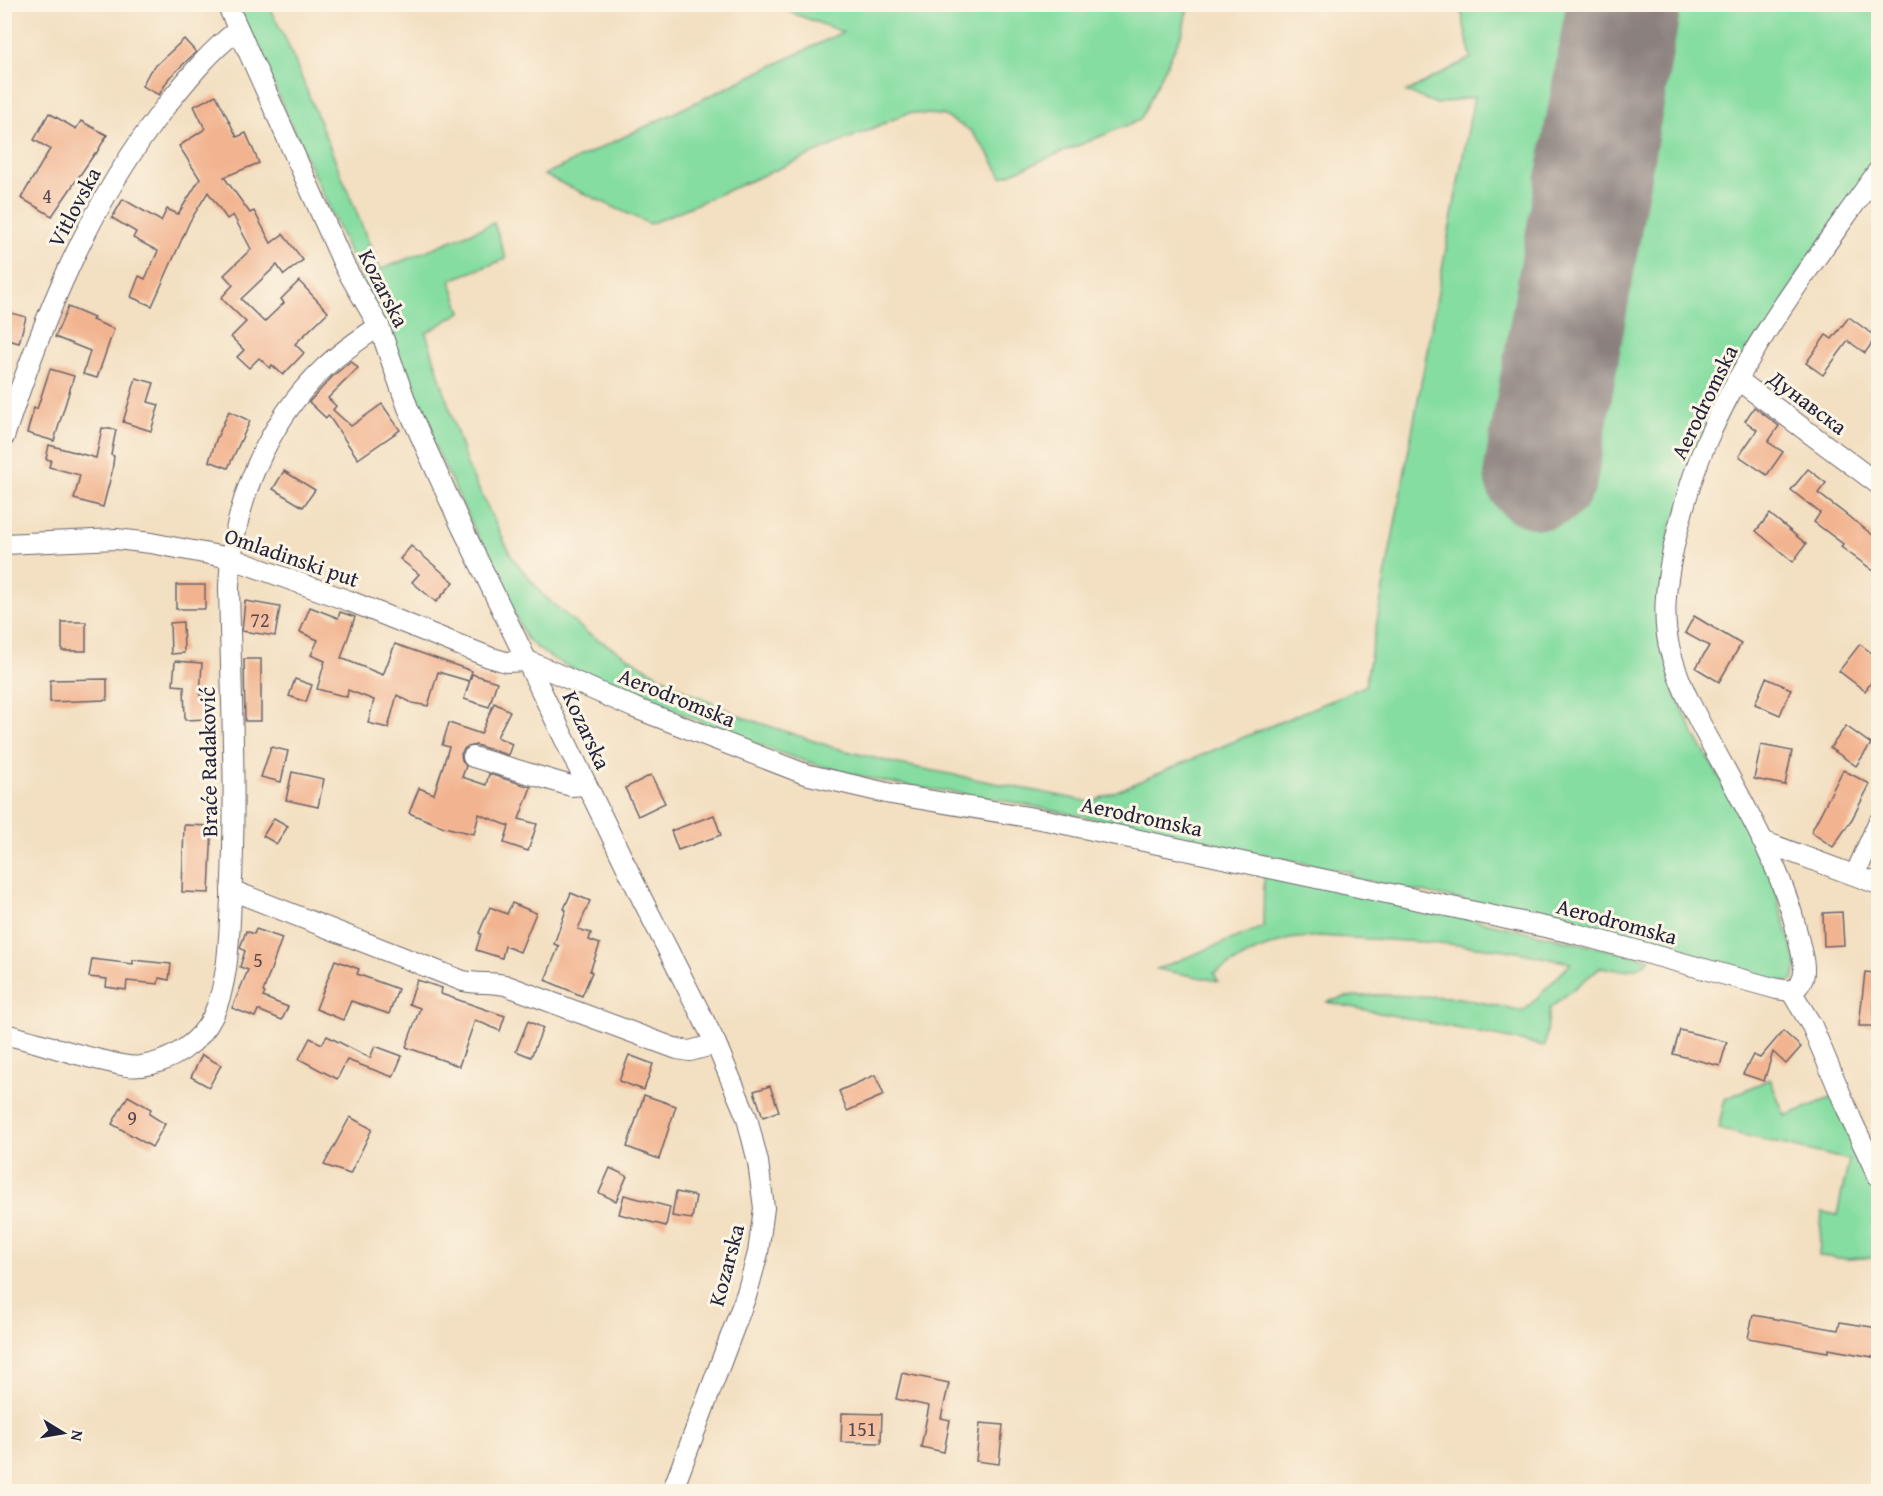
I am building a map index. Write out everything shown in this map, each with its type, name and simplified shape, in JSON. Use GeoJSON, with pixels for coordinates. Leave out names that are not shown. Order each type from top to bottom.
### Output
{"type":"FeatureCollection","features":[{"type":"Feature","properties":{"kind":"street","name":"Kozarska"},"geometry":{"type":"LineString","coordinates":[[227,4],[345,267],[379,326],[408,408],[459,521],[586,785],[716,1044],[747,1118],[758,1162],[764,1208],[758,1253],[747,1293],[672,1491]]}},
{"type":"Feature","properties":{"kind":"street","name":"Vitlovska"},"geometry":{"type":"LineString","coordinates":[[4,437],[30,359],[61,285],[98,208],[141,137],[193,71],[238,30]]}},
{"type":"Feature","properties":{"kind":"street","name":"Aerodromska"},"geometry":{"type":"LineString","coordinates":[[553,671],[635,708],[805,774],[891,794],[1046,820],[1573,933],[1791,991],[1803,979],[1802,953],[1796,924],[1782,883],[1690,703],[1670,654],[1665,621],[1668,573],[1683,511],[1705,446],[1738,380],[1812,265],[1878,171]]}},
{"type":"Feature","properties":{"kind":"street","name":"Braće Radaković"},"geometry":{"type":"LineString","coordinates":[[4,1034],[122,1065],[140,1066],[163,1060],[185,1050],[200,1035],[213,1016],[223,984],[228,947],[231,890],[234,815],[230,558],[236,528],[258,464],[285,414],[325,366],[379,326]]}},
{"type":"Feature","properties":{"kind":"street","name":"Дунавска"},"geometry":{"type":"LineString","coordinates":[[1738,380],[1878,484]]}},
{"type":"Feature","properties":{"kind":"street","name":"Omladinski put"},"geometry":{"type":"LineString","coordinates":[[4,544],[116,539],[230,558],[341,598],[489,657],[506,662],[528,661],[553,671]]}},
{"type":"Feature","properties":{"kind":"street"},"geometry":{"type":"LineString","coordinates":[[473,757],[571,786],[586,785]]}},
{"type":"Feature","properties":{"kind":"street"},"geometry":{"type":"LineString","coordinates":[[1855,875],[1878,823]]}},
{"type":"Feature","properties":{"kind":"street"},"geometry":{"type":"LineString","coordinates":[[1762,841],[1878,884]]}},
{"type":"Feature","properties":{"kind":"street"},"geometry":{"type":"LineString","coordinates":[[231,890],[463,981],[480,984],[494,982],[505,985],[677,1049],[690,1051],[716,1044]]}},
{"type":"Feature","properties":{"kind":"street"},"geometry":{"type":"LineString","coordinates":[[1791,991],[1812,1026],[1878,1176]]}},
{"type":"Feature","properties":{"kind":"green space"},"geometry":{"type":"Polygon","coordinates":[[[237,5],[268,5],[287,42],[380,270],[494,223],[506,259],[450,280],[461,312],[426,333],[467,465],[512,557],[543,595],[587,633],[680,688],[742,717],[835,748],[894,763],[1091,802],[1365,686],[1474,97],[1437,104],[1406,92],[1471,58],[1460,5],[1878,5],[1878,161],[1800,271],[1670,529],[1673,688],[1695,736],[1741,814],[1772,879],[1797,965],[1793,981],[1762,978],[1584,925],[1352,878],[1352,873],[1006,801],[881,781],[835,770],[732,735],[550,657],[526,638],[410,394],[361,278],[237,5]]]}},
{"type":"Feature","properties":{"kind":"green space"},"geometry":{"type":"Polygon","coordinates":[[[771,5],[1188,5],[1183,31],[1140,120],[1002,177],[989,154],[971,131],[943,115],[908,113],[650,224],[544,175],[843,32],[771,5]]]}},
{"type":"Feature","properties":{"kind":"green space"},"geometry":{"type":"Polygon","coordinates":[[[1264,873],[1650,959],[1639,967],[1627,970],[1601,967],[1550,1008],[1545,1046],[1326,1002],[1345,997],[1376,995],[1454,997],[1524,1011],[1571,963],[1507,950],[1439,943],[1319,936],[1289,939],[1256,951],[1214,973],[1218,981],[1157,969],[1263,927],[1264,873]]]}},
{"type":"Feature","properties":{"kind":"green space"},"geometry":{"type":"Polygon","coordinates":[[[1770,1079],[1785,1116],[1833,1097],[1878,1201],[1878,1257],[1848,1259],[1819,1256],[1822,1212],[1837,1215],[1849,1160],[1718,1129],[1725,1099],[1770,1079]]]}},
{"type":"Feature","properties":{"kind":"building"},"geometry":{"type":"Polygon","coordinates":[[[184,39],[196,52],[169,78],[159,95],[142,86],[150,71],[184,39]]]}},
{"type":"Feature","properties":{"kind":"building"},"geometry":{"type":"Polygon","coordinates":[[[216,95],[237,137],[246,133],[259,163],[224,177],[250,213],[254,211],[271,243],[283,234],[303,260],[284,275],[277,265],[241,299],[264,322],[284,303],[281,299],[299,281],[328,312],[295,344],[304,353],[283,375],[272,365],[270,368],[259,358],[249,368],[237,357],[244,350],[231,337],[246,322],[221,298],[233,285],[224,275],[251,249],[233,215],[227,219],[208,192],[190,221],[152,306],[131,297],[139,276],[145,279],[158,251],[133,238],[136,232],[112,218],[123,199],[161,221],[167,209],[178,214],[200,179],[179,146],[205,129],[194,106],[216,95]]]}},
{"type":"Feature","properties":{"kind":"building"},"geometry":{"type":"Polygon","coordinates":[[[49,113],[76,129],[81,121],[107,135],[52,216],[21,198],[50,149],[34,140],[49,113]]]}},
{"type":"Feature","properties":{"kind":"building"},"geometry":{"type":"Polygon","coordinates":[[[68,307],[114,329],[97,378],[83,374],[90,351],[55,337],[68,307]]]}},
{"type":"Feature","properties":{"kind":"building"},"geometry":{"type":"Polygon","coordinates":[[[4,311],[26,317],[19,343],[4,339],[4,311]]]}},
{"type":"Feature","properties":{"kind":"building"},"geometry":{"type":"Polygon","coordinates":[[[1849,317],[1876,337],[1865,353],[1848,341],[1823,375],[1806,363],[1826,335],[1832,339],[1849,317]]]}},
{"type":"Feature","properties":{"kind":"building"},"geometry":{"type":"Polygon","coordinates":[[[351,361],[358,368],[328,398],[336,406],[333,410],[351,426],[382,404],[400,430],[358,459],[328,415],[326,418],[309,402],[333,376],[351,361]]]}},
{"type":"Feature","properties":{"kind":"building"},"geometry":{"type":"Polygon","coordinates":[[[50,369],[74,376],[54,441],[27,433],[34,408],[37,409],[50,369]]]}},
{"type":"Feature","properties":{"kind":"building"},"geometry":{"type":"Polygon","coordinates":[[[136,378],[154,383],[148,402],[159,405],[151,431],[123,422],[136,378]]]}},
{"type":"Feature","properties":{"kind":"building"},"geometry":{"type":"Polygon","coordinates":[[[1754,407],[1779,426],[1768,442],[1783,452],[1767,475],[1739,456],[1757,430],[1745,421],[1754,407]]]}},
{"type":"Feature","properties":{"kind":"building"},"geometry":{"type":"Polygon","coordinates":[[[229,411],[250,421],[228,468],[209,461],[229,411]]]}},
{"type":"Feature","properties":{"kind":"building"},"geometry":{"type":"Polygon","coordinates":[[[102,428],[116,430],[111,455],[114,456],[112,472],[103,507],[74,499],[80,475],[49,467],[51,460],[46,459],[49,445],[96,458],[102,428]]]}},
{"type":"Feature","properties":{"kind":"building"},"geometry":{"type":"Polygon","coordinates":[[[1808,469],[1826,483],[1818,493],[1878,539],[1878,574],[1841,547],[1843,544],[1814,522],[1820,513],[1791,490],[1808,469]]]}},
{"type":"Feature","properties":{"kind":"building"},"geometry":{"type":"Polygon","coordinates":[[[284,471],[315,490],[303,507],[273,489],[284,471]]]}},
{"type":"Feature","properties":{"kind":"building"},"geometry":{"type":"Polygon","coordinates":[[[1770,514],[1806,544],[1793,562],[1756,531],[1770,514]]]}},
{"type":"Feature","properties":{"kind":"building"},"geometry":{"type":"Polygon","coordinates":[[[411,546],[454,582],[436,602],[412,582],[419,574],[400,559],[411,546]]]}},
{"type":"Feature","properties":{"kind":"building"},"geometry":{"type":"Polygon","coordinates":[[[176,585],[205,585],[205,609],[176,609],[176,585]]]}},
{"type":"Feature","properties":{"kind":"building"},"geometry":{"type":"Polygon","coordinates":[[[245,601],[280,607],[275,636],[242,631],[245,601]]]}},
{"type":"Feature","properties":{"kind":"building"},"geometry":{"type":"Polygon","coordinates":[[[310,607],[338,618],[340,612],[355,617],[341,658],[383,675],[395,644],[472,671],[469,681],[438,672],[428,706],[412,703],[397,695],[388,728],[368,723],[374,700],[348,690],[347,697],[317,689],[325,661],[311,655],[318,640],[300,632],[310,607]]]}},
{"type":"Feature","properties":{"kind":"building"},"geometry":{"type":"Polygon","coordinates":[[[1694,616],[1741,644],[1719,682],[1696,668],[1709,646],[1685,633],[1694,616]]]}},
{"type":"Feature","properties":{"kind":"building"},"geometry":{"type":"Polygon","coordinates":[[[62,622],[86,622],[86,651],[62,651],[62,622]]]}},
{"type":"Feature","properties":{"kind":"building"},"geometry":{"type":"Polygon","coordinates":[[[183,622],[184,653],[171,654],[170,623],[183,622]]]}},
{"type":"Feature","properties":{"kind":"building"},"geometry":{"type":"Polygon","coordinates":[[[1860,644],[1878,658],[1878,673],[1865,691],[1839,671],[1860,644]]]}},
{"type":"Feature","properties":{"kind":"building"},"geometry":{"type":"Polygon","coordinates":[[[244,659],[261,659],[261,721],[245,721],[244,659]]]}},
{"type":"Feature","properties":{"kind":"building"},"geometry":{"type":"Polygon","coordinates":[[[175,661],[202,663],[200,696],[207,695],[208,719],[185,720],[184,686],[173,685],[175,661]]]}},
{"type":"Feature","properties":{"kind":"building"},"geometry":{"type":"Polygon","coordinates":[[[472,674],[497,682],[489,707],[464,699],[472,674]]]}},
{"type":"Feature","properties":{"kind":"building"},"geometry":{"type":"Polygon","coordinates":[[[1766,678],[1791,689],[1780,715],[1755,704],[1766,678]]]}},
{"type":"Feature","properties":{"kind":"building"},"geometry":{"type":"Polygon","coordinates":[[[107,679],[107,700],[50,702],[50,680],[107,679]]]}},
{"type":"Feature","properties":{"kind":"building"},"geometry":{"type":"Polygon","coordinates":[[[295,679],[312,685],[306,702],[289,696],[295,679]]]}},
{"type":"Feature","properties":{"kind":"building"},"geometry":{"type":"Polygon","coordinates":[[[494,703],[510,711],[497,737],[512,744],[508,755],[476,745],[465,748],[461,754],[466,766],[462,777],[486,785],[489,774],[531,787],[519,819],[537,824],[528,851],[504,843],[509,826],[479,814],[474,834],[444,827],[409,813],[419,788],[434,794],[449,747],[442,745],[449,723],[481,734],[494,703]]]}},
{"type":"Feature","properties":{"kind":"building"},"geometry":{"type":"Polygon","coordinates":[[[1846,726],[1871,744],[1856,766],[1830,748],[1846,726]]]}},
{"type":"Feature","properties":{"kind":"building"},"geometry":{"type":"Polygon","coordinates":[[[1761,745],[1792,751],[1785,785],[1754,779],[1761,745]]]}},
{"type":"Feature","properties":{"kind":"building"},"geometry":{"type":"Polygon","coordinates":[[[271,747],[288,751],[281,782],[261,777],[271,747]]]}},
{"type":"Feature","properties":{"kind":"building"},"geometry":{"type":"Polygon","coordinates":[[[1843,770],[1870,784],[1852,819],[1833,847],[1811,832],[1843,770]]]}},
{"type":"Feature","properties":{"kind":"building"},"geometry":{"type":"Polygon","coordinates":[[[292,772],[324,779],[318,807],[286,800],[292,772]]]}},
{"type":"Feature","properties":{"kind":"building"},"geometry":{"type":"Polygon","coordinates":[[[651,775],[665,803],[638,816],[625,788],[651,775]]]}},
{"type":"Feature","properties":{"kind":"building"},"geometry":{"type":"Polygon","coordinates":[[[714,815],[721,835],[678,850],[671,831],[714,815]]]}},
{"type":"Feature","properties":{"kind":"building"},"geometry":{"type":"Polygon","coordinates":[[[274,818],[288,826],[277,844],[263,836],[274,818]]]}},
{"type":"Feature","properties":{"kind":"building"},"geometry":{"type":"Polygon","coordinates":[[[184,825],[212,826],[209,893],[182,892],[184,825]]]}},
{"type":"Feature","properties":{"kind":"building"},"geometry":{"type":"Polygon","coordinates":[[[571,893],[590,901],[578,929],[591,933],[589,940],[600,944],[582,996],[545,980],[559,946],[554,944],[571,893]]]}},
{"type":"Feature","properties":{"kind":"building"},"geometry":{"type":"Polygon","coordinates":[[[512,903],[536,913],[520,952],[505,946],[502,958],[476,950],[481,934],[479,933],[490,907],[507,914],[512,903]]]}},
{"type":"Feature","properties":{"kind":"building"},"geometry":{"type":"Polygon","coordinates":[[[1842,912],[1844,945],[1824,946],[1823,913],[1842,912]]]}},
{"type":"Feature","properties":{"kind":"building"},"geometry":{"type":"Polygon","coordinates":[[[256,929],[282,938],[263,997],[288,1007],[282,1020],[258,1010],[255,1017],[232,1008],[248,970],[240,967],[245,951],[240,948],[246,931],[254,934],[256,929]]]}},
{"type":"Feature","properties":{"kind":"building"},"geometry":{"type":"Polygon","coordinates":[[[92,959],[133,964],[133,960],[171,964],[169,980],[159,978],[158,984],[127,981],[126,990],[106,987],[107,979],[89,977],[92,959]]]}},
{"type":"Feature","properties":{"kind":"building"},"geometry":{"type":"Polygon","coordinates":[[[335,960],[359,969],[357,974],[398,989],[389,1014],[351,1001],[343,1020],[316,1009],[335,960]]]}},
{"type":"Feature","properties":{"kind":"building"},"geometry":{"type":"Polygon","coordinates":[[[1865,972],[1874,973],[1874,1026],[1859,1026],[1865,972]]]}},
{"type":"Feature","properties":{"kind":"building"},"geometry":{"type":"Polygon","coordinates":[[[417,980],[442,988],[441,994],[505,1016],[500,1031],[475,1020],[459,1066],[406,1047],[420,1008],[409,1004],[417,980]]]}},
{"type":"Feature","properties":{"kind":"building"},"geometry":{"type":"Polygon","coordinates":[[[528,1021],[543,1028],[531,1057],[516,1051],[528,1021]]]}},
{"type":"Feature","properties":{"kind":"building"},"geometry":{"type":"Polygon","coordinates":[[[1680,1030],[1727,1042],[1720,1066],[1673,1054],[1680,1030]]]}},
{"type":"Feature","properties":{"kind":"building"},"geometry":{"type":"Polygon","coordinates":[[[1783,1031],[1801,1047],[1786,1064],[1773,1052],[1764,1081],[1743,1074],[1753,1055],[1760,1058],[1783,1031]]]}},
{"type":"Feature","properties":{"kind":"building"},"geometry":{"type":"Polygon","coordinates":[[[327,1036],[370,1058],[375,1046],[402,1056],[393,1077],[347,1060],[337,1079],[299,1059],[310,1038],[322,1044],[327,1036]]]}},
{"type":"Feature","properties":{"kind":"building"},"geometry":{"type":"Polygon","coordinates":[[[202,1055],[221,1065],[209,1087],[191,1077],[202,1055]]]}},
{"type":"Feature","properties":{"kind":"building"},"geometry":{"type":"Polygon","coordinates":[[[629,1055],[653,1064],[644,1090],[619,1081],[629,1055]]]}},
{"type":"Feature","properties":{"kind":"building"},"geometry":{"type":"Polygon","coordinates":[[[875,1075],[884,1095],[847,1111],[839,1091],[875,1075]]]}},
{"type":"Feature","properties":{"kind":"building"},"geometry":{"type":"Polygon","coordinates":[[[770,1086],[779,1111],[763,1117],[754,1091],[770,1086]]]}},
{"type":"Feature","properties":{"kind":"building"},"geometry":{"type":"Polygon","coordinates":[[[644,1095],[676,1106],[659,1159],[627,1147],[644,1095]]]}},
{"type":"Feature","properties":{"kind":"building"},"geometry":{"type":"Polygon","coordinates":[[[128,1096],[151,1109],[149,1114],[165,1124],[152,1147],[112,1124],[128,1096]]]}},
{"type":"Feature","properties":{"kind":"building"},"geometry":{"type":"Polygon","coordinates":[[[350,1117],[372,1129],[350,1174],[324,1165],[350,1117]]]}},
{"type":"Feature","properties":{"kind":"building"},"geometry":{"type":"Polygon","coordinates":[[[610,1168],[627,1176],[616,1201],[599,1193],[610,1168]]]}},
{"type":"Feature","properties":{"kind":"building"},"geometry":{"type":"Polygon","coordinates":[[[676,1192],[696,1196],[692,1219],[672,1216],[676,1192]]]}},
{"type":"Feature","properties":{"kind":"building"},"geometry":{"type":"Polygon","coordinates":[[[624,1195],[670,1207],[666,1226],[619,1214],[624,1195]]]}},
{"type":"Feature","properties":{"kind":"building"},"geometry":{"type":"Polygon","coordinates":[[[1753,1315],[1838,1330],[1840,1322],[1878,1328],[1878,1358],[1748,1338],[1753,1315]]]}},
{"type":"Feature","properties":{"kind":"building"},"geometry":{"type":"Polygon","coordinates":[[[902,1373],[949,1383],[941,1418],[950,1420],[944,1452],[921,1447],[929,1406],[896,1399],[902,1373]]]}},
{"type":"Feature","properties":{"kind":"building"},"geometry":{"type":"Polygon","coordinates":[[[842,1413],[882,1414],[881,1443],[841,1442],[842,1413]]]}},
{"type":"Feature","properties":{"kind":"building"},"geometry":{"type":"Polygon","coordinates":[[[980,1423],[1003,1425],[999,1464],[976,1461],[980,1423]]]}},
{"type":"Feature","properties":{"kind":"runway"},"geometry":{"type":"LineString","coordinates":[[1541,472],[1624,4]]}}]}
